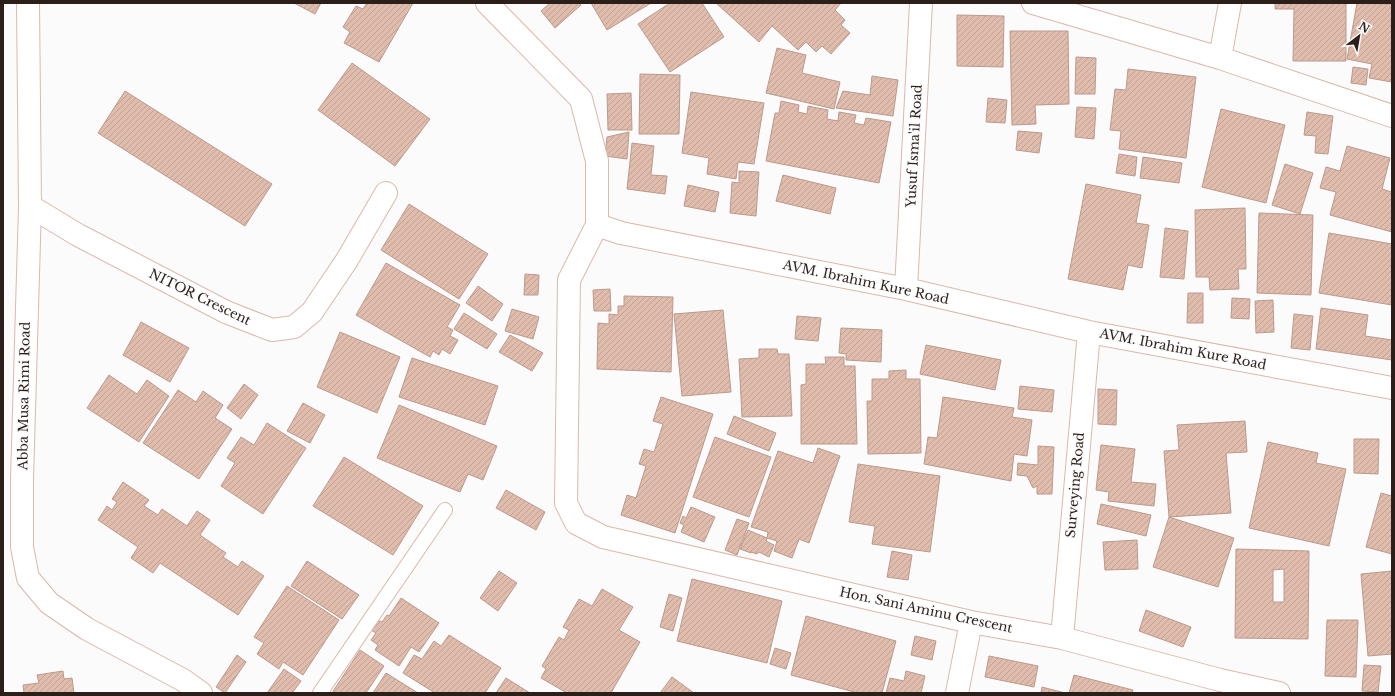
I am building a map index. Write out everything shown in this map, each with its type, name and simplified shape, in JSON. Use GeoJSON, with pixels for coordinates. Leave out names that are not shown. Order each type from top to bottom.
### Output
{"type":"FeatureCollection","features":[{"type":"Feature","properties":{"kind":"street","name":"Abba Musa Rimi Road"},"geometry":{"type":"LineString","coordinates":[[28,3],[30,206],[22,479],[22,547],[28,578],[49,603],[87,629],[183,680],[201,693]]}},
{"type":"Feature","properties":{"kind":"street"},"geometry":{"type":"LineString","coordinates":[[487,3],[581,99],[597,161],[597,224]]}},
{"type":"Feature","properties":{"kind":"street","name":"Yusuf Isma'il Road"},"geometry":{"type":"LineString","coordinates":[[906,289],[921,3]]}},
{"type":"Feature","properties":{"kind":"street"},"geometry":{"type":"LineString","coordinates":[[1033,3],[1220,58],[1392,116]]}},
{"type":"Feature","properties":{"kind":"street"},"geometry":{"type":"LineString","coordinates":[[1220,58],[1230,3]]}},
{"type":"Feature","properties":{"kind":"street","name":"NITOR Crescent"},"geometry":{"type":"LineString","coordinates":[[30,206],[78,236],[226,312],[272,330],[294,327],[312,312],[347,260],[386,193]]}},
{"type":"Feature","properties":{"kind":"street","name":"AVM. Ibrahim Kure Road"},"geometry":{"type":"LineString","coordinates":[[597,224],[621,233],[906,289],[1089,332],[1392,388]]}},
{"type":"Feature","properties":{"kind":"street","name":"Hon. Sani Aminu Crescent"},"geometry":{"type":"LineString","coordinates":[[597,224],[569,280],[566,503],[576,523],[603,537],[971,622],[1062,638],[1220,680],[1279,693]]}},
{"type":"Feature","properties":{"kind":"street","name":"Surveying Road"},"geometry":{"type":"LineString","coordinates":[[1062,638],[1089,332]]}},
{"type":"Feature","properties":{"kind":"street"},"geometry":{"type":"LineString","coordinates":[[957,693],[971,622]]}},
{"type":"Feature","properties":{"kind":"lane"},"geometry":{"type":"LineString","coordinates":[[320,693],[445,510]]}},
{"type":"Feature","properties":{"kind":"building"},"geometry":{"type":"Polygon","coordinates":[[[294,3],[321,3],[315,14],[294,3]]]}},
{"type":"Feature","properties":{"kind":"building"},"geometry":{"type":"Polygon","coordinates":[[[367,3],[413,3],[379,62],[344,43],[350,32],[343,27],[356,6],[363,9],[367,3]]]}},
{"type":"Feature","properties":{"kind":"building"},"geometry":{"type":"Polygon","coordinates":[[[550,3],[579,3],[581,5],[555,28],[541,11],[550,3]]]}},
{"type":"Feature","properties":{"kind":"building"},"geometry":{"type":"Polygon","coordinates":[[[591,3],[651,3],[607,30],[591,3]]]}},
{"type":"Feature","properties":{"kind":"building"},"geometry":{"type":"Polygon","coordinates":[[[670,3],[702,3],[724,37],[670,72],[638,24],[670,3]]]}},
{"type":"Feature","properties":{"kind":"building"},"geometry":{"type":"Polygon","coordinates":[[[716,3],[841,3],[835,10],[845,20],[841,25],[850,33],[831,54],[822,46],[816,52],[806,42],[798,50],[772,26],[759,42],[716,3]]]}},
{"type":"Feature","properties":{"kind":"building"},"geometry":{"type":"Polygon","coordinates":[[[1275,3],[1346,3],[1346,61],[1293,61],[1294,9],[1275,9],[1275,3]]]}},
{"type":"Feature","properties":{"kind":"building"},"geometry":{"type":"Polygon","coordinates":[[[1357,3],[1392,4],[1392,82],[1369,78],[1372,64],[1347,59],[1357,3]]]}},
{"type":"Feature","properties":{"kind":"building"},"geometry":{"type":"Polygon","coordinates":[[[957,15],[1004,16],[1003,67],[957,66],[957,15]]]}},
{"type":"Feature","properties":{"kind":"building"},"geometry":{"type":"Polygon","coordinates":[[[1010,31],[1068,31],[1069,104],[1035,105],[1036,124],[1012,125],[1010,31]]]}},
{"type":"Feature","properties":{"kind":"building"},"geometry":{"type":"Polygon","coordinates":[[[777,48],[806,55],[802,73],[840,82],[834,109],[766,93],[777,48]]]}},
{"type":"Feature","properties":{"kind":"building"},"geometry":{"type":"Polygon","coordinates":[[[1076,57],[1096,58],[1095,94],[1075,94],[1076,57]]]}},
{"type":"Feature","properties":{"kind":"building"},"geometry":{"type":"Polygon","coordinates":[[[352,63],[430,119],[395,166],[318,110],[352,63]]]}},
{"type":"Feature","properties":{"kind":"building"},"geometry":{"type":"Polygon","coordinates":[[[1353,67],[1368,69],[1366,85],[1351,83],[1353,67]]]}},
{"type":"Feature","properties":{"kind":"building"},"geometry":{"type":"Polygon","coordinates":[[[1128,69],[1196,77],[1186,158],[1119,149],[1121,131],[1110,130],[1115,89],[1126,90],[1128,69]]]}},
{"type":"Feature","properties":{"kind":"building"},"geometry":{"type":"Polygon","coordinates":[[[640,74],[680,75],[679,134],[639,134],[640,74]]]}},
{"type":"Feature","properties":{"kind":"building"},"geometry":{"type":"Polygon","coordinates":[[[872,76],[898,80],[893,116],[836,108],[843,91],[870,95],[872,76]]]}},
{"type":"Feature","properties":{"kind":"building"},"geometry":{"type":"Polygon","coordinates":[[[125,91],[272,184],[245,226],[98,133],[125,91]]]}},
{"type":"Feature","properties":{"kind":"building"},"geometry":{"type":"Polygon","coordinates":[[[691,92],[764,103],[754,164],[738,162],[736,179],[707,174],[709,158],[682,153],[691,92]]]}},
{"type":"Feature","properties":{"kind":"building"},"geometry":{"type":"Polygon","coordinates":[[[631,93],[632,130],[608,130],[607,94],[631,93]]]}},
{"type":"Feature","properties":{"kind":"building"},"geometry":{"type":"Polygon","coordinates":[[[988,98],[1007,100],[1005,123],[986,122],[988,98]]]}},
{"type":"Feature","properties":{"kind":"building"},"geometry":{"type":"Polygon","coordinates":[[[781,101],[799,105],[798,112],[807,114],[808,106],[828,110],[827,119],[838,121],[839,112],[856,115],[854,123],[864,125],[866,118],[891,122],[879,183],[766,161],[775,113],[779,113],[781,101]]]}},
{"type":"Feature","properties":{"kind":"building"},"geometry":{"type":"Polygon","coordinates":[[[1077,107],[1096,108],[1094,139],[1075,137],[1077,107]]]}},
{"type":"Feature","properties":{"kind":"building"},"geometry":{"type":"Polygon","coordinates":[[[1221,109],[1285,125],[1266,203],[1202,187],[1221,109]]]}},
{"type":"Feature","properties":{"kind":"building"},"geometry":{"type":"Polygon","coordinates":[[[1307,112],[1333,116],[1328,154],[1315,153],[1316,136],[1304,135],[1307,112]]]}},
{"type":"Feature","properties":{"kind":"building"},"geometry":{"type":"Polygon","coordinates":[[[1018,131],[1042,133],[1039,153],[1016,150],[1018,131]]]}},
{"type":"Feature","properties":{"kind":"building"},"geometry":{"type":"Polygon","coordinates":[[[629,132],[627,159],[605,156],[607,137],[629,132]]]}},
{"type":"Feature","properties":{"kind":"building"},"geometry":{"type":"Polygon","coordinates":[[[632,143],[654,146],[651,175],[667,176],[665,194],[627,189],[632,143]]]}},
{"type":"Feature","properties":{"kind":"building"},"geometry":{"type":"Polygon","coordinates":[[[1347,146],[1390,158],[1382,189],[1392,192],[1392,232],[1330,215],[1336,192],[1320,188],[1326,167],[1340,171],[1347,146]]]}},
{"type":"Feature","properties":{"kind":"building"},"geometry":{"type":"Polygon","coordinates":[[[1119,154],[1137,157],[1135,176],[1116,173],[1119,154]]]}},
{"type":"Feature","properties":{"kind":"building"},"geometry":{"type":"Polygon","coordinates":[[[1143,157],[1182,163],[1179,183],[1140,178],[1143,157]]]}},
{"type":"Feature","properties":{"kind":"building"},"geometry":{"type":"Polygon","coordinates":[[[1285,164],[1313,173],[1300,214],[1272,205],[1285,164]]]}},
{"type":"Feature","properties":{"kind":"building"},"geometry":{"type":"Polygon","coordinates":[[[739,171],[759,172],[756,216],[730,213],[732,182],[739,183],[739,171]]]}},
{"type":"Feature","properties":{"kind":"building"},"geometry":{"type":"Polygon","coordinates":[[[783,175],[836,188],[830,214],[776,201],[783,175]]]}},
{"type":"Feature","properties":{"kind":"building"},"geometry":{"type":"Polygon","coordinates":[[[1086,184],[1141,195],[1136,223],[1149,225],[1142,268],[1128,265],[1123,290],[1068,279],[1086,184]]]}},
{"type":"Feature","properties":{"kind":"building"},"geometry":{"type":"Polygon","coordinates":[[[688,185],[719,192],[715,212],[684,206],[688,185]]]}},
{"type":"Feature","properties":{"kind":"building"},"geometry":{"type":"Polygon","coordinates":[[[409,204],[488,254],[459,299],[381,250],[409,204]]]}},
{"type":"Feature","properties":{"kind":"building"},"geometry":{"type":"Polygon","coordinates":[[[1245,208],[1246,269],[1238,269],[1239,289],[1210,290],[1209,277],[1196,277],[1195,210],[1245,208]]]}},
{"type":"Feature","properties":{"kind":"building"},"geometry":{"type":"Polygon","coordinates":[[[1259,213],[1313,215],[1311,295],[1257,293],[1259,213]]]}},
{"type":"Feature","properties":{"kind":"building"},"geometry":{"type":"Polygon","coordinates":[[[1165,228],[1188,231],[1184,279],[1160,277],[1165,228]]]}},
{"type":"Feature","properties":{"kind":"building"},"geometry":{"type":"Polygon","coordinates":[[[1329,233],[1392,244],[1392,305],[1319,293],[1329,233]]]}},
{"type":"Feature","properties":{"kind":"building"},"geometry":{"type":"Polygon","coordinates":[[[386,263],[460,305],[447,327],[453,330],[450,336],[458,340],[450,354],[442,349],[439,355],[433,351],[430,357],[356,315],[386,263]]]}},
{"type":"Feature","properties":{"kind":"building"},"geometry":{"type":"Polygon","coordinates":[[[525,274],[539,275],[538,295],[524,295],[525,274]]]}},
{"type":"Feature","properties":{"kind":"building"},"geometry":{"type":"Polygon","coordinates":[[[478,286],[503,304],[492,321],[466,303],[478,286]]]}},
{"type":"Feature","properties":{"kind":"building"},"geometry":{"type":"Polygon","coordinates":[[[610,289],[611,311],[594,311],[593,290],[610,289]]]}},
{"type":"Feature","properties":{"kind":"building"},"geometry":{"type":"Polygon","coordinates":[[[1188,293],[1203,293],[1203,323],[1187,323],[1188,293]]]}},
{"type":"Feature","properties":{"kind":"building"},"geometry":{"type":"Polygon","coordinates":[[[624,296],[673,297],[671,372],[597,369],[598,323],[609,324],[609,314],[618,315],[618,306],[624,306],[624,296]]]}},
{"type":"Feature","properties":{"kind":"building"},"geometry":{"type":"Polygon","coordinates":[[[1232,298],[1250,299],[1249,319],[1231,318],[1232,298]]]}},
{"type":"Feature","properties":{"kind":"building"},"geometry":{"type":"Polygon","coordinates":[[[1273,300],[1274,332],[1256,333],[1255,301],[1273,300]]]}},
{"type":"Feature","properties":{"kind":"building"},"geometry":{"type":"Polygon","coordinates":[[[1321,308],[1368,315],[1365,336],[1392,340],[1392,360],[1316,349],[1321,308]]]}},
{"type":"Feature","properties":{"kind":"building"},"geometry":{"type":"Polygon","coordinates":[[[512,309],[539,317],[533,339],[505,331],[512,309]]]}},
{"type":"Feature","properties":{"kind":"building"},"geometry":{"type":"Polygon","coordinates":[[[723,310],[731,392],[682,396],[674,314],[723,310]]]}},
{"type":"Feature","properties":{"kind":"building"},"geometry":{"type":"Polygon","coordinates":[[[464,313],[497,334],[487,349],[454,329],[464,313]]]}},
{"type":"Feature","properties":{"kind":"building"},"geometry":{"type":"Polygon","coordinates":[[[1294,314],[1313,316],[1310,350],[1291,348],[1294,314]]]}},
{"type":"Feature","properties":{"kind":"building"},"geometry":{"type":"Polygon","coordinates":[[[797,316],[821,318],[818,341],[795,339],[797,316]]]}},
{"type":"Feature","properties":{"kind":"building"},"geometry":{"type":"Polygon","coordinates":[[[141,322],[189,348],[170,382],[123,355],[141,322]]]}},
{"type":"Feature","properties":{"kind":"building"},"geometry":{"type":"Polygon","coordinates":[[[841,328],[882,330],[881,362],[846,360],[846,354],[839,353],[841,328]]]}},
{"type":"Feature","properties":{"kind":"building"},"geometry":{"type":"Polygon","coordinates":[[[340,332],[400,357],[377,413],[317,387],[340,332]]]}},
{"type":"Feature","properties":{"kind":"building"},"geometry":{"type":"Polygon","coordinates":[[[510,335],[543,353],[532,371],[499,352],[510,335]]]}},
{"type":"Feature","properties":{"kind":"building"},"geometry":{"type":"Polygon","coordinates":[[[926,345],[1001,360],[995,390],[920,374],[926,345]]]}},
{"type":"Feature","properties":{"kind":"building"},"geometry":{"type":"Polygon","coordinates":[[[759,349],[777,349],[778,354],[789,354],[792,416],[742,417],[739,359],[759,358],[759,349]]]}},
{"type":"Feature","properties":{"kind":"building"},"geometry":{"type":"Polygon","coordinates":[[[825,357],[844,357],[844,366],[855,366],[857,444],[801,444],[801,385],[806,384],[806,364],[826,364],[825,357]]]}},
{"type":"Feature","properties":{"kind":"building"},"geometry":{"type":"Polygon","coordinates":[[[412,358],[498,386],[485,425],[399,397],[412,358]]]}},
{"type":"Feature","properties":{"kind":"building"},"geometry":{"type":"Polygon","coordinates":[[[906,370],[906,379],[920,379],[921,453],[868,454],[867,401],[872,401],[872,379],[889,379],[889,371],[906,370]]]}},
{"type":"Feature","properties":{"kind":"building"},"geometry":{"type":"Polygon","coordinates":[[[109,375],[137,394],[147,380],[169,396],[139,442],[87,408],[109,375]]]}},
{"type":"Feature","properties":{"kind":"building"},"geometry":{"type":"Polygon","coordinates":[[[244,384],[258,395],[241,419],[227,408],[244,384]]]}},
{"type":"Feature","properties":{"kind":"building"},"geometry":{"type":"Polygon","coordinates":[[[1020,386],[1054,390],[1052,412],[1018,409],[1020,386]]]}},
{"type":"Feature","properties":{"kind":"building"},"geometry":{"type":"Polygon","coordinates":[[[1098,389],[1117,390],[1116,425],[1098,424],[1098,389]]]}},
{"type":"Feature","properties":{"kind":"building"},"geometry":{"type":"Polygon","coordinates":[[[178,390],[196,402],[203,391],[223,405],[215,418],[232,429],[199,479],[143,443],[178,390]]]}},
{"type":"Feature","properties":{"kind":"building"},"geometry":{"type":"Polygon","coordinates":[[[661,397],[713,414],[675,533],[621,515],[627,495],[636,498],[646,466],[639,464],[644,449],[654,452],[663,424],[653,421],[661,397]]]}},
{"type":"Feature","properties":{"kind":"building"},"geometry":{"type":"Polygon","coordinates":[[[943,397],[1014,408],[1012,417],[1032,420],[1027,456],[1014,454],[1011,481],[924,464],[928,437],[937,438],[943,397]]]}},
{"type":"Feature","properties":{"kind":"building"},"geometry":{"type":"Polygon","coordinates":[[[303,403],[325,415],[310,443],[287,431],[303,403]]]}},
{"type":"Feature","properties":{"kind":"building"},"geometry":{"type":"Polygon","coordinates":[[[399,405],[497,446],[483,480],[468,474],[460,492],[377,458],[399,405]]]}},
{"type":"Feature","properties":{"kind":"building"},"geometry":{"type":"Polygon","coordinates":[[[734,416],[776,433],[769,451],[727,434],[734,416]]]}},
{"type":"Feature","properties":{"kind":"building"},"geometry":{"type":"Polygon","coordinates":[[[1245,421],[1247,452],[1226,453],[1231,513],[1169,517],[1164,451],[1179,450],[1177,425],[1245,421]]]}},
{"type":"Feature","properties":{"kind":"building"},"geometry":{"type":"Polygon","coordinates":[[[267,423],[306,448],[263,514],[221,486],[235,463],[227,458],[241,437],[254,445],[267,423]]]}},
{"type":"Feature","properties":{"kind":"building"},"geometry":{"type":"Polygon","coordinates":[[[715,437],[771,457],[749,517],[693,497],[715,437]]]}},
{"type":"Feature","properties":{"kind":"building"},"geometry":{"type":"Polygon","coordinates":[[[1354,439],[1379,439],[1378,474],[1354,473],[1354,439]]]}},
{"type":"Feature","properties":{"kind":"building"},"geometry":{"type":"Polygon","coordinates":[[[1268,442],[1318,453],[1316,463],[1346,469],[1329,546],[1249,528],[1268,442]]]}},
{"type":"Feature","properties":{"kind":"building"},"geometry":{"type":"Polygon","coordinates":[[[1101,445],[1135,449],[1131,482],[1156,484],[1154,506],[1108,501],[1109,492],[1096,490],[1101,445]]]}},
{"type":"Feature","properties":{"kind":"building"},"geometry":{"type":"Polygon","coordinates":[[[1038,446],[1054,447],[1052,494],[1037,494],[1037,486],[1033,488],[1027,476],[1017,475],[1018,463],[1038,465],[1038,446]]]}},
{"type":"Feature","properties":{"kind":"building"},"geometry":{"type":"Polygon","coordinates":[[[818,448],[840,456],[809,543],[799,539],[792,558],[774,551],[777,541],[767,538],[768,532],[751,527],[778,451],[813,463],[818,448]]]}},
{"type":"Feature","properties":{"kind":"building"},"geometry":{"type":"Polygon","coordinates":[[[344,457],[423,506],[393,555],[313,506],[344,457]]]}},
{"type":"Feature","properties":{"kind":"building"},"geometry":{"type":"Polygon","coordinates":[[[858,464],[940,476],[930,552],[872,544],[875,526],[849,522],[858,464]]]}},
{"type":"Feature","properties":{"kind":"building"},"geometry":{"type":"Polygon","coordinates":[[[123,482],[149,500],[144,506],[158,515],[162,509],[187,526],[197,511],[210,520],[200,535],[226,553],[223,557],[238,567],[242,561],[264,576],[238,615],[160,563],[153,573],[131,558],[138,547],[98,520],[107,506],[112,510],[117,502],[112,499],[123,482]]]}},
{"type":"Feature","properties":{"kind":"building"},"geometry":{"type":"Polygon","coordinates":[[[506,490],[545,512],[536,530],[496,508],[506,490]]]}},
{"type":"Feature","properties":{"kind":"building"},"geometry":{"type":"Polygon","coordinates":[[[1381,493],[1392,496],[1392,554],[1366,547],[1381,493]]]}},
{"type":"Feature","properties":{"kind":"building"},"geometry":{"type":"Polygon","coordinates":[[[1101,504],[1151,515],[1146,536],[1097,524],[1101,504]]]}},
{"type":"Feature","properties":{"kind":"building"},"geometry":{"type":"Polygon","coordinates":[[[691,507],[715,517],[704,542],[681,532],[684,525],[680,523],[683,516],[686,518],[691,507]]]}},
{"type":"Feature","properties":{"kind":"building"},"geometry":{"type":"Polygon","coordinates":[[[1169,517],[1234,538],[1218,587],[1153,567],[1169,517]]]}},
{"type":"Feature","properties":{"kind":"building"},"geometry":{"type":"Polygon","coordinates":[[[737,519],[749,523],[737,555],[725,550],[737,519]]]}},
{"type":"Feature","properties":{"kind":"building"},"geometry":{"type":"Polygon","coordinates":[[[748,530],[767,538],[766,541],[774,545],[769,557],[759,552],[757,554],[740,549],[748,530]]]}},
{"type":"Feature","properties":{"kind":"building"},"geometry":{"type":"Polygon","coordinates":[[[1137,540],[1138,569],[1105,570],[1103,542],[1137,540]]]}},
{"type":"Feature","properties":{"kind":"building"},"geometry":{"type":"Polygon","coordinates":[[[1236,549],[1309,551],[1308,639],[1235,638],[1236,549]],[[1284,569],[1273,570],[1273,602],[1284,602],[1284,569]]]}},
{"type":"Feature","properties":{"kind":"building"},"geometry":{"type":"Polygon","coordinates":[[[892,551],[912,555],[908,580],[887,577],[892,551]]]}},
{"type":"Feature","properties":{"kind":"building"},"geometry":{"type":"Polygon","coordinates":[[[307,561],[359,595],[342,619],[291,586],[307,561]]]}},
{"type":"Feature","properties":{"kind":"building"},"geometry":{"type":"Polygon","coordinates":[[[499,571],[517,583],[498,611],[480,598],[499,571]]]}},
{"type":"Feature","properties":{"kind":"building"},"geometry":{"type":"Polygon","coordinates":[[[1392,571],[1392,654],[1368,656],[1361,574],[1392,571]]]}},
{"type":"Feature","properties":{"kind":"building"},"geometry":{"type":"Polygon","coordinates":[[[692,579],[782,601],[767,663],[677,641],[692,579]]]}},
{"type":"Feature","properties":{"kind":"building"},"geometry":{"type":"Polygon","coordinates":[[[287,586],[339,620],[303,675],[283,662],[279,669],[257,654],[264,643],[254,637],[287,586]]]}},
{"type":"Feature","properties":{"kind":"building"},"geometry":{"type":"Polygon","coordinates":[[[602,589],[633,607],[619,630],[640,642],[611,693],[567,693],[541,678],[546,669],[542,666],[559,637],[564,640],[569,630],[563,627],[579,599],[592,606],[602,589]]]}},
{"type":"Feature","properties":{"kind":"building"},"geometry":{"type":"Polygon","coordinates":[[[669,594],[682,598],[673,631],[660,627],[669,594]]]}},
{"type":"Feature","properties":{"kind":"building"},"geometry":{"type":"Polygon","coordinates":[[[401,598],[439,623],[419,652],[411,647],[399,666],[375,650],[378,645],[371,640],[376,633],[371,630],[377,620],[382,622],[387,615],[389,616],[401,598]]]}},
{"type":"Feature","properties":{"kind":"building"},"geometry":{"type":"Polygon","coordinates":[[[1146,610],[1191,627],[1183,647],[1139,631],[1146,610]]]}},
{"type":"Feature","properties":{"kind":"building"},"geometry":{"type":"Polygon","coordinates":[[[806,616],[896,641],[882,693],[858,693],[791,675],[806,616]]]}},
{"type":"Feature","properties":{"kind":"building"},"geometry":{"type":"Polygon","coordinates":[[[1327,620],[1358,620],[1356,677],[1325,676],[1327,620]]]}},
{"type":"Feature","properties":{"kind":"building"},"geometry":{"type":"Polygon","coordinates":[[[449,635],[501,668],[485,693],[435,693],[403,673],[414,655],[422,659],[434,641],[441,646],[449,635]]]}},
{"type":"Feature","properties":{"kind":"building"},"geometry":{"type":"Polygon","coordinates":[[[915,636],[936,641],[932,660],[911,655],[915,636]]]}},
{"type":"Feature","properties":{"kind":"building"},"geometry":{"type":"Polygon","coordinates":[[[775,648],[791,653],[786,669],[770,664],[775,648]]]}},
{"type":"Feature","properties":{"kind":"building"},"geometry":{"type":"Polygon","coordinates":[[[360,650],[384,666],[366,693],[332,693],[360,650]]]}},
{"type":"Feature","properties":{"kind":"building"},"geometry":{"type":"Polygon","coordinates":[[[237,655],[246,662],[225,693],[216,687],[237,655]]]}},
{"type":"Feature","properties":{"kind":"building"},"geometry":{"type":"Polygon","coordinates":[[[989,656],[1038,666],[1034,687],[985,677],[989,656]]]}},
{"type":"Feature","properties":{"kind":"building"},"geometry":{"type":"Polygon","coordinates":[[[1364,665],[1381,666],[1378,692],[1362,691],[1364,665]]]}},
{"type":"Feature","properties":{"kind":"building"},"geometry":{"type":"Polygon","coordinates":[[[284,669],[301,681],[292,693],[267,693],[284,669]]]}},
{"type":"Feature","properties":{"kind":"building"},"geometry":{"type":"Polygon","coordinates":[[[63,671],[64,679],[72,678],[74,693],[24,693],[23,685],[39,683],[37,675],[63,671]]]}},
{"type":"Feature","properties":{"kind":"building"},"geometry":{"type":"Polygon","coordinates":[[[906,671],[925,676],[921,693],[886,693],[890,678],[904,681],[906,671]]]}},
{"type":"Feature","properties":{"kind":"building"},"geometry":{"type":"Polygon","coordinates":[[[386,673],[418,693],[373,693],[386,673]]]}},
{"type":"Feature","properties":{"kind":"building"},"geometry":{"type":"Polygon","coordinates":[[[1074,675],[1133,690],[1132,693],[1069,693],[1074,675]]]}},
{"type":"Feature","properties":{"kind":"building"},"geometry":{"type":"Polygon","coordinates":[[[672,677],[694,693],[660,693],[672,677]]]}},
{"type":"Feature","properties":{"kind":"building"},"geometry":{"type":"Polygon","coordinates":[[[506,678],[530,693],[496,693],[506,678]]]}},
{"type":"Feature","properties":{"kind":"building"},"geometry":{"type":"Polygon","coordinates":[[[1042,687],[1065,693],[1041,693],[1042,687]]]}}]}
